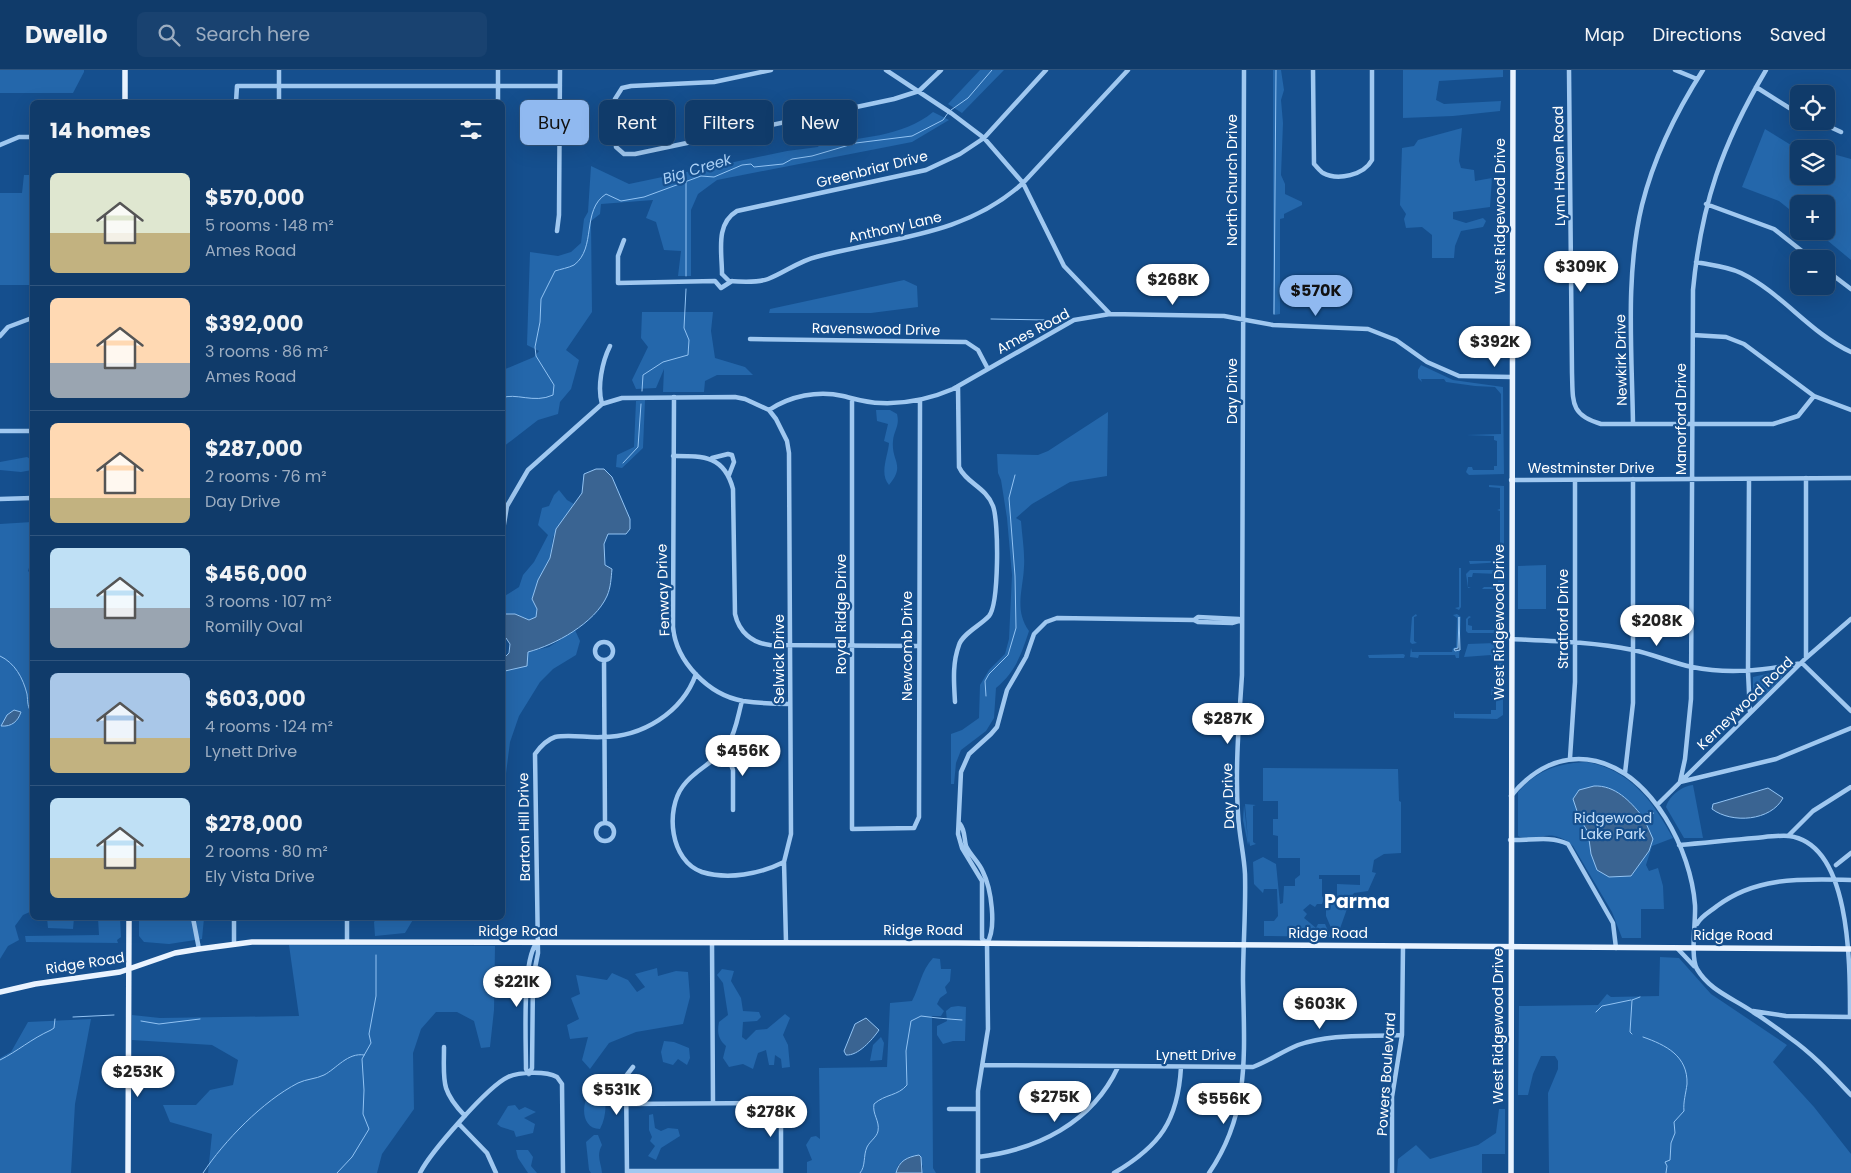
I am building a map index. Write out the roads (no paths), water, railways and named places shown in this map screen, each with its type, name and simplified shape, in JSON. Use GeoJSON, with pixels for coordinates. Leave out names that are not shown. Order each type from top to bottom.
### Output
{"type":"FeatureCollection","features":[{"type":"Feature","properties":{"kind":"main road"},"geometry":{"type":"LineString","coordinates":[[125,70],[125,100]]}},
{"type":"Feature","properties":{"kind":"main road","name":"West Ridgewood Drive"},"geometry":{"type":"LineString","coordinates":[[1511,1173],[1510,840],[1513,70]]}},
{"type":"Feature","properties":{"kind":"main road"},"geometry":{"type":"LineString","coordinates":[[128,1173],[129,920]]}},
{"type":"Feature","properties":{"kind":"main road","name":"Ridge Road"},"geometry":{"type":"LineString","coordinates":[[0,992],[36,984],[130,969],[175,953],[234,944],[347,942],[712,944],[786,942],[1851,949]]}},
{"type":"Feature","properties":{"kind":"street"},"geometry":{"type":"LineString","coordinates":[[279,70],[279,100]]}},
{"type":"Feature","properties":{"kind":"street"},"geometry":{"type":"LineString","coordinates":[[498,70],[498,100]]}},
{"type":"Feature","properties":{"kind":"street"},"geometry":{"type":"LineString","coordinates":[[557,231],[559,216],[560,70]]}},
{"type":"Feature","properties":{"kind":"street"},"geometry":{"type":"LineString","coordinates":[[772,70],[714,82],[622,88],[615,99],[616,147],[624,154],[635,154],[894,99],[919,91],[941,70]]}},
{"type":"Feature","properties":{"kind":"street"},"geometry":{"type":"LineString","coordinates":[[886,70],[948,111],[984,138],[1023,184],[1064,266],[1110,314]]}},
{"type":"Feature","properties":{"kind":"street","name":"Greenbriar Drive"},"geometry":{"type":"LineString","coordinates":[[722,274],[724,223],[729,216],[737,211],[926,170],[960,154],[984,138],[1046,70]]}},
{"type":"Feature","properties":{"kind":"street","name":"Anthony Lane"},"geometry":{"type":"LineString","coordinates":[[624,240],[618,256],[618,282],[715,281],[721,288],[732,282],[766,280],[815,257],[948,228],[983,212],[1023,184],[1128,70]]}},
{"type":"Feature","properties":{"kind":"street","name":"North Church Drive"},"geometry":{"type":"LineString","coordinates":[[1243,320],[1244,70]]}},
{"type":"Feature","properties":{"kind":"street"},"geometry":{"type":"LineString","coordinates":[[1313,70],[1312,154],[1314,164],[1323,173],[1348,175],[1368,169],[1372,160],[1372,70]]}},
{"type":"Feature","properties":{"kind":"street","name":"Lynn Haven Road"},"geometry":{"type":"LineString","coordinates":[[1569,70],[1573,404],[1578,414],[1588,420],[1601,424],[1773,424],[1786,422],[1798,416],[1814,396]]}},
{"type":"Feature","properties":{"kind":"street"},"geometry":{"type":"LineString","coordinates":[[1675,70],[1697,79]]}},
{"type":"Feature","properties":{"kind":"street","name":"Newkirk Drive"},"geometry":{"type":"LineString","coordinates":[[1633,424],[1633,270],[1642,205],[1658,154],[1703,70]]}},
{"type":"Feature","properties":{"kind":"street","name":"Manorford Drive"},"geometry":{"type":"LineString","coordinates":[[1680,782],[1689,728],[1692,667],[1693,335],[1696,262],[1706,204],[1720,161],[1738,118],[1766,70]]}},
{"type":"Feature","properties":{"kind":"street"},"geometry":{"type":"LineString","coordinates":[[236,100],[237,86],[560,86]]}},
{"type":"Feature","properties":{"kind":"street"},"geometry":{"type":"LineString","coordinates":[[1756,87],[1790,108]]}},
{"type":"Feature","properties":{"kind":"street"},"geometry":{"type":"LineString","coordinates":[[1835,129],[1841,132]]}},
{"type":"Feature","properties":{"kind":"street"},"geometry":{"type":"LineString","coordinates":[[0,145],[19,137],[30,137]]}},
{"type":"Feature","properties":{"kind":"street"},"geometry":{"type":"LineString","coordinates":[[1706,204],[1774,229],[1801,250]]}},
{"type":"Feature","properties":{"kind":"street"},"geometry":{"type":"LineString","coordinates":[[1696,262],[1741,273],[1765,289],[1827,339],[1851,352]]}},
{"type":"Feature","properties":{"kind":"street"},"geometry":{"type":"LineString","coordinates":[[715,281],[722,274],[726,280],[732,282]]}},
{"type":"Feature","properties":{"kind":"street"},"geometry":{"type":"LineString","coordinates":[[1835,277],[1851,289]]}},
{"type":"Feature","properties":{"kind":"street"},"geometry":{"type":"LineString","coordinates":[[1099,316],[1100,303]]}},
{"type":"Feature","properties":{"kind":"street","name":"Ames Road"},"geometry":{"type":"LineString","coordinates":[[769,410],[790,398],[801,396],[841,396],[880,404],[920,401],[958,386],[1074,320],[1110,314],[1224,316],[1273,325],[1368,329],[1396,340],[1427,362],[1459,376],[1512,377]]}},
{"type":"Feature","properties":{"kind":"street"},"geometry":{"type":"LineString","coordinates":[[0,336],[8,327],[30,319]]}},
{"type":"Feature","properties":{"kind":"street","name":"Day Drive"},"geometry":{"type":"LineString","coordinates":[[1209,1173],[1221,1156],[1233,1128],[1241,1098],[1244,1067],[1245,875],[1237,800],[1242,620],[1243,320]]}},
{"type":"Feature","properties":{"kind":"street"},"geometry":{"type":"LineString","coordinates":[[1693,335],[1726,337],[1744,344],[1814,396],[1851,410]]}},
{"type":"Feature","properties":{"kind":"street","name":"Ravenswood Drive"},"geometry":{"type":"LineString","coordinates":[[750,339],[966,342],[978,350],[988,369]]}},
{"type":"Feature","properties":{"kind":"street"},"geometry":{"type":"LineString","coordinates":[[602,404],[600,394],[604,359],[610,346]]}},
{"type":"Feature","properties":{"kind":"street"},"geometry":{"type":"LineString","coordinates":[[954,702],[954,666],[959,642],[990,615],[993,609],[997,580],[994,507],[986,493],[962,474],[960,466],[958,386]]}},
{"type":"Feature","properties":{"kind":"street","name":"Fenway Drive"},"geometry":{"type":"LineString","coordinates":[[674,397],[674,632],[679,650],[696,674],[717,692],[742,700],[790,704]]}},
{"type":"Feature","properties":{"kind":"street"},"geometry":{"type":"LineString","coordinates":[[505,518],[507,506],[528,470],[602,404],[622,398],[735,397],[769,410]]}},
{"type":"Feature","properties":{"kind":"street","name":"Royal Ridge Drive"},"geometry":{"type":"LineString","coordinates":[[852,399],[852,829]]}},
{"type":"Feature","properties":{"kind":"street","name":"Newcomb Drive"},"geometry":{"type":"LineString","coordinates":[[852,829],[914,828],[919,818],[920,401]]}},
{"type":"Feature","properties":{"kind":"street","name":"Selwick Drive"},"geometry":{"type":"LineString","coordinates":[[769,410],[782,428],[790,453],[792,834],[784,862],[786,942]]}},
{"type":"Feature","properties":{"kind":"street"},"geometry":{"type":"LineString","coordinates":[[0,431],[30,431]]}},
{"type":"Feature","properties":{"kind":"street"},"geometry":{"type":"LineString","coordinates":[[673,456],[712,458],[726,454],[732,455],[735,461],[729,475]]}},
{"type":"Feature","properties":{"kind":"street"},"geometry":{"type":"LineString","coordinates":[[712,458],[729,475],[733,489],[734,607],[736,619],[743,631],[756,642],[770,645],[918,646]]}},
{"type":"Feature","properties":{"kind":"street"},"geometry":{"type":"LineString","coordinates":[[1806,478],[1804,660],[1851,711]]}},
{"type":"Feature","properties":{"kind":"street","name":"Westminster Drive"},"geometry":{"type":"LineString","coordinates":[[1511,480],[1851,478]]}},
{"type":"Feature","properties":{"kind":"street"},"geometry":{"type":"LineString","coordinates":[[1625,773],[1633,703],[1633,479]]}},
{"type":"Feature","properties":{"kind":"street"},"geometry":{"type":"LineString","coordinates":[[1749,479],[1748,672],[1750,713]]}},
{"type":"Feature","properties":{"kind":"street","name":"Stratford Drive"},"geometry":{"type":"LineString","coordinates":[[1570,758],[1575,642],[1575,480]]}},
{"type":"Feature","properties":{"kind":"street"},"geometry":{"type":"LineString","coordinates":[[0,498],[30,498]]}},
{"type":"Feature","properties":{"kind":"street"},"geometry":{"type":"LineString","coordinates":[[987,943],[982,939],[982,880],[962,848],[958,834],[960,824],[960,783],[965,760],[996,727],[1007,690],[1026,657],[1034,634],[1042,625],[1057,618],[1194,620],[1198,622],[1242,620]]}},
{"type":"Feature","properties":{"kind":"street","name":"Kerneywood Road"},"geometry":{"type":"LineString","coordinates":[[1657,805],[1804,660],[1851,619]]}},
{"type":"Feature","properties":{"kind":"street"},"geometry":{"type":"LineString","coordinates":[[1511,639],[1575,642],[1634,650],[1692,667],[1723,672],[1748,672],[1804,660]]}},
{"type":"Feature","properties":{"kind":"street"},"geometry":{"type":"LineString","coordinates":[[604,660],[605,823]]}},
{"type":"Feature","properties":{"kind":"street","name":"Barton Hill Drive"},"geometry":{"type":"LineString","coordinates":[[536,944],[535,754],[540,746],[556,737],[604,737],[630,734],[659,720],[680,701],[696,674]]}},
{"type":"Feature","properties":{"kind":"street"},"geometry":{"type":"LineString","coordinates":[[742,700],[732,735],[725,749],[687,781],[676,799],[674,839],[681,855],[695,869],[714,874],[760,873],[784,862]]}},
{"type":"Feature","properties":{"kind":"street"},"geometry":{"type":"LineString","coordinates":[[1680,782],[1776,759],[1851,728]]}},
{"type":"Feature","properties":{"kind":"street"},"geometry":{"type":"LineString","coordinates":[[725,749],[733,770],[733,810]]}},
{"type":"Feature","properties":{"kind":"street"},"geometry":{"type":"LineString","coordinates":[[1511,796],[1534,773],[1570,758],[1608,764],[1625,773],[1644,789],[1657,805],[1679,845],[1692,884],[1696,925],[1694,948],[1696,967]]}},
{"type":"Feature","properties":{"kind":"street"},"geometry":{"type":"LineString","coordinates":[[1788,836],[1813,811],[1851,787]]}},
{"type":"Feature","properties":{"kind":"street"},"geometry":{"type":"LineString","coordinates":[[960,824],[963,828],[966,845],[982,870],[989,890],[991,934],[987,943],[988,1029],[984,1065],[979,1083],[978,1173]]}},
{"type":"Feature","properties":{"kind":"street"},"geometry":{"type":"LineString","coordinates":[[1679,845],[1788,836],[1815,845],[1838,873],[1846,898],[1850,926],[1851,1017],[1778,1016],[1753,1011]]}},
{"type":"Feature","properties":{"kind":"street"},"geometry":{"type":"LineString","coordinates":[[1510,840],[1550,838],[1568,844],[1613,923],[1616,948]]}},
{"type":"Feature","properties":{"kind":"street"},"geometry":{"type":"LineString","coordinates":[[1838,873],[1851,853]]}},
{"type":"Feature","properties":{"kind":"street"},"geometry":{"type":"LineString","coordinates":[[1696,925],[1699,920],[1722,903],[1751,887],[1784,880],[1838,873],[1851,880]]}},
{"type":"Feature","properties":{"kind":"street"},"geometry":{"type":"LineString","coordinates":[[193,920],[199,948]]}},
{"type":"Feature","properties":{"kind":"street"},"geometry":{"type":"LineString","coordinates":[[234,920],[234,944]]}},
{"type":"Feature","properties":{"kind":"street"},"geometry":{"type":"LineString","coordinates":[[346,920],[347,942]]}},
{"type":"Feature","properties":{"kind":"street"},"geometry":{"type":"LineString","coordinates":[[529,1074],[526,1069],[527,976],[532,950],[536,944]]}},
{"type":"Feature","properties":{"kind":"street"},"geometry":{"type":"LineString","coordinates":[[529,1074],[532,1068],[533,978],[538,953],[536,944]]}},
{"type":"Feature","properties":{"kind":"street"},"geometry":{"type":"LineString","coordinates":[[712,944],[713,1103]]}},
{"type":"Feature","properties":{"kind":"street","name":"Powers Boulevard"},"geometry":{"type":"LineString","coordinates":[[1392,1173],[1392,1097],[1402,1035],[1403,946]]}},
{"type":"Feature","properties":{"kind":"street"},"geometry":{"type":"LineString","coordinates":[[1677,948],[1720,993],[1753,1011],[1814,1057],[1851,1095]]}},
{"type":"Feature","properties":{"kind":"street"},"geometry":{"type":"LineString","coordinates":[[526,999],[533,999]]}},
{"type":"Feature","properties":{"kind":"street"},"geometry":{"type":"LineString","coordinates":[[1774,1026],[1778,1016]]}},
{"type":"Feature","properties":{"kind":"street","name":"Lynett Drive"},"geometry":{"type":"LineString","coordinates":[[984,1065],[1253,1067],[1267,1062],[1297,1045],[1327,1038],[1402,1035]]}},
{"type":"Feature","properties":{"kind":"street"},"geometry":{"type":"LineString","coordinates":[[444,1047],[444,1084],[446,1094],[465,1116]]}},
{"type":"Feature","properties":{"kind":"street"},"geometry":{"type":"LineString","coordinates":[[978,1157],[1003,1154],[1035,1144],[1060,1132],[1086,1113],[1109,1085],[1118,1066]]}},
{"type":"Feature","properties":{"kind":"street"},"geometry":{"type":"LineString","coordinates":[[626,1104],[781,1103],[781,1172],[627,1172],[626,1104],[626,1076],[633,1067]]}},
{"type":"Feature","properties":{"kind":"street"},"geometry":{"type":"LineString","coordinates":[[1114,1173],[1145,1154],[1157,1140],[1174,1110],[1180,1090],[1181,1067]]}},
{"type":"Feature","properties":{"kind":"street"},"geometry":{"type":"LineString","coordinates":[[420,1173],[428,1157],[496,1084],[515,1074],[529,1074],[555,1075],[562,1084],[563,1173]]}},
{"type":"Feature","properties":{"kind":"street"},"geometry":{"type":"LineString","coordinates":[[949,1109],[978,1110]]}},
{"type":"Feature","properties":{"kind":"street"},"geometry":{"type":"LineString","coordinates":[[459,1124],[487,1153],[496,1173]]}},
{"type":"Feature","properties":{"kind":"waterway","name":"Big Creek"},"geometry":{"type":"LineString","coordinates":[[951,110],[968,98],[992,70]]}},
{"type":"Feature","properties":{"kind":"waterway"},"geometry":{"type":"LineString","coordinates":[[1274,314],[1276,70]]}},
{"type":"Feature","properties":{"kind":"waterway","name":"Big Creek"},"geometry":{"type":"LineString","coordinates":[[505,397],[513,396],[539,398],[553,395],[554,385],[536,356],[535,347],[540,322],[541,299],[555,271],[574,265],[581,258],[588,239],[594,209],[598,201],[606,194],[621,201],[644,197],[701,176],[714,177],[742,165],[751,164],[754,167],[783,164],[792,159],[812,156],[856,143],[912,136],[943,120],[948,113]]}},
{"type":"Feature","properties":{"kind":"waterway"},"geometry":{"type":"LineString","coordinates":[[686,182],[686,276]]}},
{"type":"Feature","properties":{"kind":"waterway"},"geometry":{"type":"LineString","coordinates":[[642,391],[643,375],[663,362],[688,355],[689,340],[684,328],[686,289]]}},
{"type":"Feature","properties":{"kind":"waterway"},"geometry":{"type":"LineString","coordinates":[[991,319],[1048,320]]}},
{"type":"Feature","properties":{"kind":"waterway"},"geometry":{"type":"LineString","coordinates":[[623,463],[638,447],[641,404]]}},
{"type":"Feature","properties":{"kind":"waterway"},"geometry":{"type":"LineString","coordinates":[[986,696],[985,681],[989,674],[1008,655],[1016,628],[1015,576],[1009,498],[1015,475]]}},
{"type":"Feature","properties":{"kind":"waterway","name":"Big Creek"},"geometry":{"type":"LineString","coordinates":[[0,656],[10,663],[21,677],[30,710]]}},
{"type":"Feature","properties":{"kind":"waterway"},"geometry":{"type":"LineString","coordinates":[[337,1173],[352,1157],[369,1129],[363,1114],[362,1059],[371,1043],[369,1034],[376,996],[376,955]]}},
{"type":"Feature","properties":{"kind":"waterway"},"geometry":{"type":"LineString","coordinates":[[1632,1034],[1630,1032],[1632,1000],[1640,997]]}},
{"type":"Feature","properties":{"kind":"waterway"},"geometry":{"type":"LineString","coordinates":[[1596,1012],[1602,1006],[1631,1000]]}},
{"type":"Feature","properties":{"kind":"waterway"},"geometry":{"type":"LineString","coordinates":[[73,1017],[114,1015]]}},
{"type":"Feature","properties":{"kind":"waterway"},"geometry":{"type":"LineString","coordinates":[[860,1173],[867,1147],[878,1131],[874,1104],[900,1091],[907,1085],[906,1051],[911,1021],[921,1016],[962,1020]]}},
{"type":"Feature","properties":{"kind":"waterway"},"geometry":{"type":"LineString","coordinates":[[0,1060],[54,1028],[55,1019]]}},
{"type":"Feature","properties":{"kind":"waterway"},"geometry":{"type":"LineString","coordinates":[[141,1021],[159,1024],[200,1019]]}},
{"type":"Feature","properties":{"kind":"waterway"},"geometry":{"type":"LineString","coordinates":[[1643,1037],[1660,1044],[1674,1053],[1680,1059],[1686,1074],[1687,1084],[1684,1111],[1674,1122],[1675,1133],[1671,1143],[1670,1160],[1665,1162],[1667,1166],[1666,1173]]}},
{"type":"Feature","properties":{"kind":"waterway"},"geometry":{"type":"LineString","coordinates":[[203,1173],[233,1135],[271,1100],[298,1083],[324,1075],[347,1058],[364,1055]]}},
{"type":"Feature","properties":{"kind":"district","name":"Parma"},"geometry":{"type":"Point","coordinates":[1357,901]}},
{"type":"Feature","properties":{"kind":"park label","name":"Ridgewood Lake Park"},"geometry":{"type":"Point","coordinates":[1613,826]}}]}
